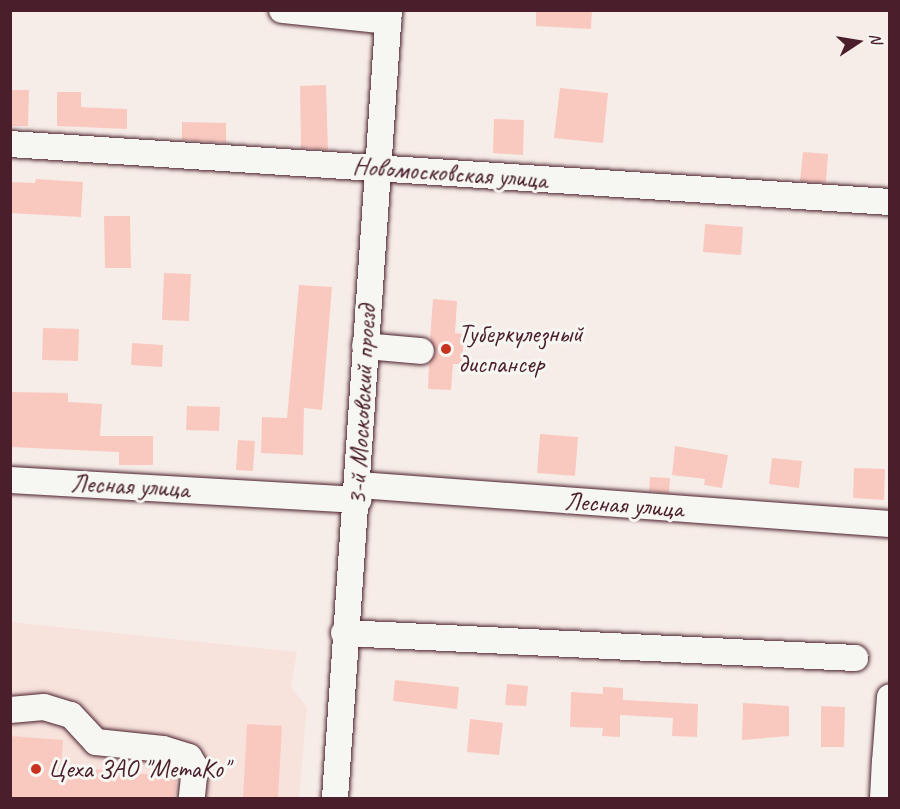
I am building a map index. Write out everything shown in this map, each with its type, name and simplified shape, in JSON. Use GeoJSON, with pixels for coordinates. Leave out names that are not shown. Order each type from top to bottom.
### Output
{"type":"FeatureCollection","features":[{"type":"Feature","properties":{"kind":"street"},"geometry":{"type":"LineString","coordinates":[[282,10],[388,16]]}},
{"type":"Feature","properties":{"kind":"street","name":"3-й Московский проезд"},"geometry":{"type":"LineString","coordinates":[[335,798],[344,633],[358,493],[365,346],[388,16]]}},
{"type":"Feature","properties":{"kind":"street","name":"Новомосковская улица"},"geometry":{"type":"LineString","coordinates":[[10,144],[890,202]]}},
{"type":"Feature","properties":{"kind":"street"},"geometry":{"type":"LineString","coordinates":[[365,346],[421,351]]}},
{"type":"Feature","properties":{"kind":"street","name":"Лесная улица"},"geometry":{"type":"LineString","coordinates":[[10,480],[358,493],[890,524]]}},
{"type":"Feature","properties":{"kind":"street"},"geometry":{"type":"LineString","coordinates":[[344,633],[855,658]]}},
{"type":"Feature","properties":{"kind":"street"},"geometry":{"type":"LineString","coordinates":[[883,798],[890,697]]}},
{"type":"Feature","properties":{"kind":"street"},"geometry":{"type":"LineString","coordinates":[[10,710],[44,707],[71,716],[96,742],[163,749],[189,757],[195,767],[192,798]]}},
{"type":"Feature","properties":{"kind":"shaded area"},"geometry":{"type":"Polygon","coordinates":[[[11,622],[297,652],[291,687],[307,707],[299,798],[11,798],[11,622]]]}},
{"type":"Feature","properties":{"kind":"building"},"geometry":{"type":"Polygon","coordinates":[[[536,10],[592,10],[591,29],[536,26],[536,10]]]}},
{"type":"Feature","properties":{"kind":"building"},"geometry":{"type":"Polygon","coordinates":[[[326,85],[328,150],[301,148],[300,86],[326,85]]]}},
{"type":"Feature","properties":{"kind":"building"},"geometry":{"type":"Polygon","coordinates":[[[560,88],[608,93],[603,143],[554,138],[560,88]]]}},
{"type":"Feature","properties":{"kind":"building"},"geometry":{"type":"Polygon","coordinates":[[[10,90],[29,90],[28,126],[10,126],[10,90]]]}},
{"type":"Feature","properties":{"kind":"building"},"geometry":{"type":"Polygon","coordinates":[[[57,92],[81,92],[81,107],[127,109],[127,129],[57,126],[57,92]]]}},
{"type":"Feature","properties":{"kind":"building"},"geometry":{"type":"Polygon","coordinates":[[[494,119],[524,120],[523,155],[493,153],[494,119]]]}},
{"type":"Feature","properties":{"kind":"building"},"geometry":{"type":"Polygon","coordinates":[[[182,122],[226,123],[226,143],[182,140],[182,122]]]}},
{"type":"Feature","properties":{"kind":"building"},"geometry":{"type":"Polygon","coordinates":[[[803,152],[828,154],[826,183],[800,181],[803,152]]]}},
{"type":"Feature","properties":{"kind":"building"},"geometry":{"type":"Polygon","coordinates":[[[36,179],[83,182],[81,217],[10,213],[10,182],[35,183],[36,179]]]}},
{"type":"Feature","properties":{"kind":"building"},"geometry":{"type":"Polygon","coordinates":[[[104,216],[130,216],[131,268],[105,268],[104,216]]]}},
{"type":"Feature","properties":{"kind":"building"},"geometry":{"type":"Polygon","coordinates":[[[705,224],[743,227],[741,255],[703,252],[705,224]]]}},
{"type":"Feature","properties":{"kind":"building"},"geometry":{"type":"Polygon","coordinates":[[[164,273],[191,274],[189,321],[162,320],[164,273]]]}},
{"type":"Feature","properties":{"kind":"building"},"geometry":{"type":"Polygon","coordinates":[[[299,285],[332,287],[322,410],[304,408],[303,455],[261,453],[262,417],[287,418],[299,285]]]}},
{"type":"Feature","properties":{"kind":"building","name":"Туберкулезный диспансер"},"geometry":{"type":"Polygon","coordinates":[[[433,299],[457,301],[455,333],[464,334],[462,364],[453,364],[451,390],[428,389],[429,363],[436,352],[430,340],[433,299]]]}},
{"type":"Feature","properties":{"kind":"building"},"geometry":{"type":"Polygon","coordinates":[[[43,328],[79,329],[78,361],[42,360],[43,328]]]}},
{"type":"Feature","properties":{"kind":"building"},"geometry":{"type":"Polygon","coordinates":[[[132,343],[163,345],[162,367],[131,365],[132,343]]]}},
{"type":"Feature","properties":{"kind":"building"},"geometry":{"type":"Polygon","coordinates":[[[10,392],[68,393],[68,402],[102,404],[100,436],[153,436],[153,465],[119,465],[119,452],[10,447],[10,392]]]}},
{"type":"Feature","properties":{"kind":"building"},"geometry":{"type":"Polygon","coordinates":[[[187,406],[220,407],[219,431],[186,430],[187,406]]]}},
{"type":"Feature","properties":{"kind":"building"},"geometry":{"type":"Polygon","coordinates":[[[540,434],[578,437],[575,476],[537,473],[540,434]]]}},
{"type":"Feature","properties":{"kind":"building"},"geometry":{"type":"Polygon","coordinates":[[[238,440],[255,441],[253,471],[236,470],[238,440]]]}},
{"type":"Feature","properties":{"kind":"building"},"geometry":{"type":"Polygon","coordinates":[[[675,446],[728,455],[722,488],[704,485],[705,479],[672,475],[675,446]]]}},
{"type":"Feature","properties":{"kind":"building"},"geometry":{"type":"Polygon","coordinates":[[[772,458],[802,461],[799,488],[769,484],[772,458]]]}},
{"type":"Feature","properties":{"kind":"building"},"geometry":{"type":"Polygon","coordinates":[[[854,468],[885,469],[884,500],[853,498],[854,468]]]}},
{"type":"Feature","properties":{"kind":"building"},"geometry":{"type":"Polygon","coordinates":[[[650,477],[670,478],[669,493],[649,491],[650,477]]]}},
{"type":"Feature","properties":{"kind":"building"},"geometry":{"type":"Polygon","coordinates":[[[395,680],[459,687],[457,709],[393,701],[395,680]]]}},
{"type":"Feature","properties":{"kind":"building"},"geometry":{"type":"Polygon","coordinates":[[[507,684],[528,686],[526,706],[505,705],[507,684]]]}},
{"type":"Feature","properties":{"kind":"building"},"geometry":{"type":"Polygon","coordinates":[[[603,687],[623,688],[623,700],[698,704],[697,737],[672,736],[673,718],[620,715],[620,737],[602,736],[603,728],[570,727],[571,692],[603,694],[603,687]]]}},
{"type":"Feature","properties":{"kind":"building"},"geometry":{"type":"Polygon","coordinates":[[[743,703],[789,706],[789,736],[742,740],[743,703]]]}},
{"type":"Feature","properties":{"kind":"building"},"geometry":{"type":"Polygon","coordinates":[[[821,706],[845,707],[844,747],[821,747],[821,706]]]}},
{"type":"Feature","properties":{"kind":"building"},"geometry":{"type":"Polygon","coordinates":[[[470,719],[503,723],[499,755],[467,752],[470,719]]]}},
{"type":"Feature","properties":{"kind":"building"},"geometry":{"type":"Polygon","coordinates":[[[247,724],[282,726],[278,798],[243,798],[247,724]]]}},
{"type":"Feature","properties":{"kind":"building"},"geometry":{"type":"Polygon","coordinates":[[[10,736],[63,740],[61,766],[177,777],[174,798],[10,798],[10,736]]]}},
{"type":"Feature","properties":{"kind":"place","name":"Туберкулезный диспансер"},"geometry":{"type":"Point","coordinates":[446,349]}},
{"type":"Feature","properties":{"kind":"place","name":"Цеха ЗАО \"МетаКо\""},"geometry":{"type":"Point","coordinates":[36,769]}}]}
